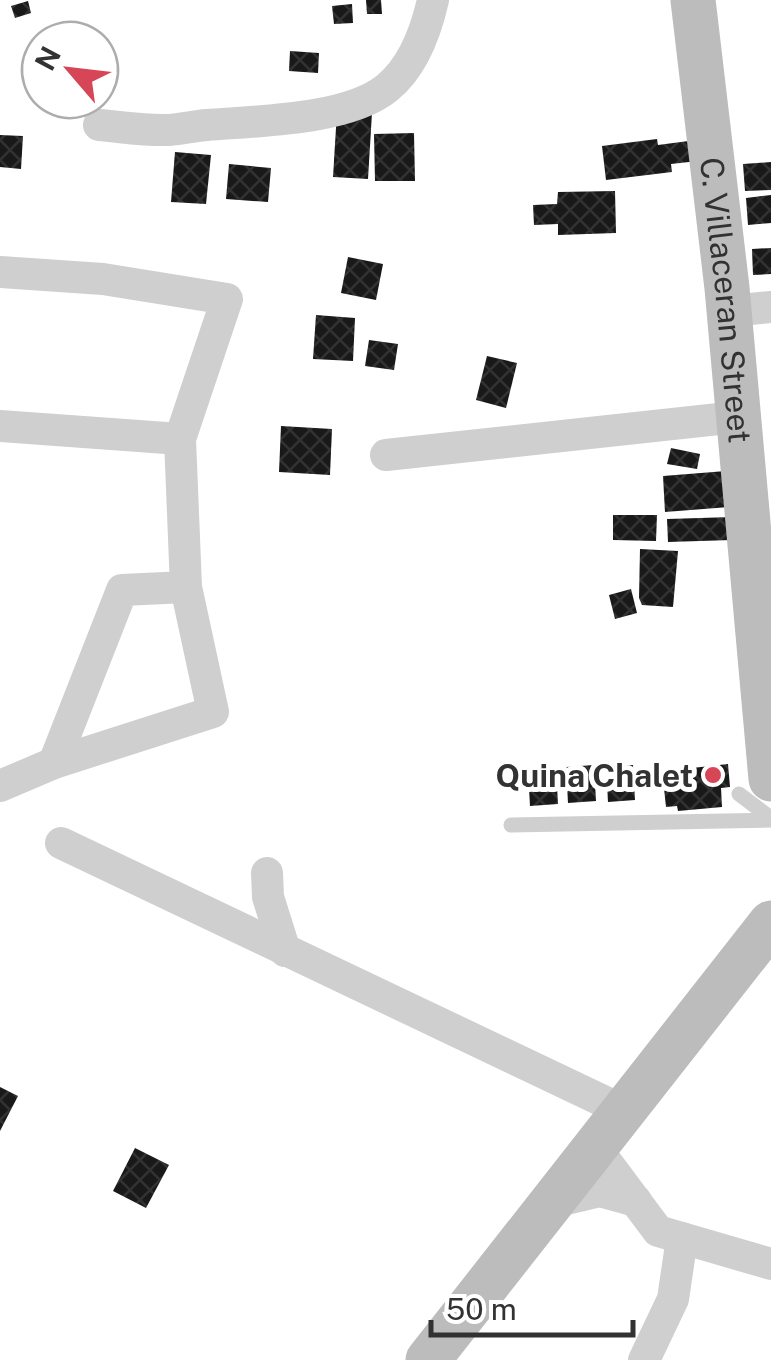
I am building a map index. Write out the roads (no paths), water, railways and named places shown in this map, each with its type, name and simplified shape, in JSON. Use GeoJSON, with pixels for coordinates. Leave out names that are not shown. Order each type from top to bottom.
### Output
{"type":"FeatureCollection","features":[{"type":"Feature","properties":{"kind":"main road","name":"C. Villaceran Street"},"geometry":{"type":"LineString","coordinates":[[692,0],[750,309],[737,417],[770,756],[755,786]]}},
{"type":"Feature","properties":{"kind":"main road"},"geometry":{"type":"LineString","coordinates":[[428,1360],[624,1111],[766,940]]}},
{"type":"Feature","properties":{"kind":"street"},"geometry":{"type":"LineString","coordinates":[[99,124],[168,130],[280,120],[367,101],[388,87],[411,60],[433,0]]}},
{"type":"Feature","properties":{"kind":"street"},"geometry":{"type":"LineString","coordinates":[[0,272],[103,279],[227,299],[180,439],[186,587],[214,712],[54,763],[0,786]]}},
{"type":"Feature","properties":{"kind":"street"},"geometry":{"type":"LineString","coordinates":[[386,455],[737,417]]}},
{"type":"Feature","properties":{"kind":"street"},"geometry":{"type":"LineString","coordinates":[[0,426],[180,439]]}},
{"type":"Feature","properties":{"kind":"street"},"geometry":{"type":"LineString","coordinates":[[54,763],[122,590],[186,587]]}},
{"type":"Feature","properties":{"kind":"street"},"geometry":{"type":"LineString","coordinates":[[61,844],[624,1111]]}},
{"type":"Feature","properties":{"kind":"street"},"geometry":{"type":"LineString","coordinates":[[266,872],[268,897],[286,951]]}},
{"type":"Feature","properties":{"kind":"street"},"geometry":{"type":"LineString","coordinates":[[596,1148],[658,1231],[771,1263]]}},
{"type":"Feature","properties":{"kind":"street"},"geometry":{"type":"LineString","coordinates":[[554,1202],[600,1192],[636,1201]]}},
{"type":"Feature","properties":{"kind":"street"},"geometry":{"type":"LineString","coordinates":[[644,1360],[674,1299],[682,1238]]}},
{"type":"Feature","properties":{"kind":"lane"},"geometry":{"type":"LineString","coordinates":[[511,825],[771,819],[755,786]]}},
{"type":"Feature","properties":{"kind":"place","name":"Quina Chalet"},"geometry":{"type":"Point","coordinates":[713,775]}}]}
